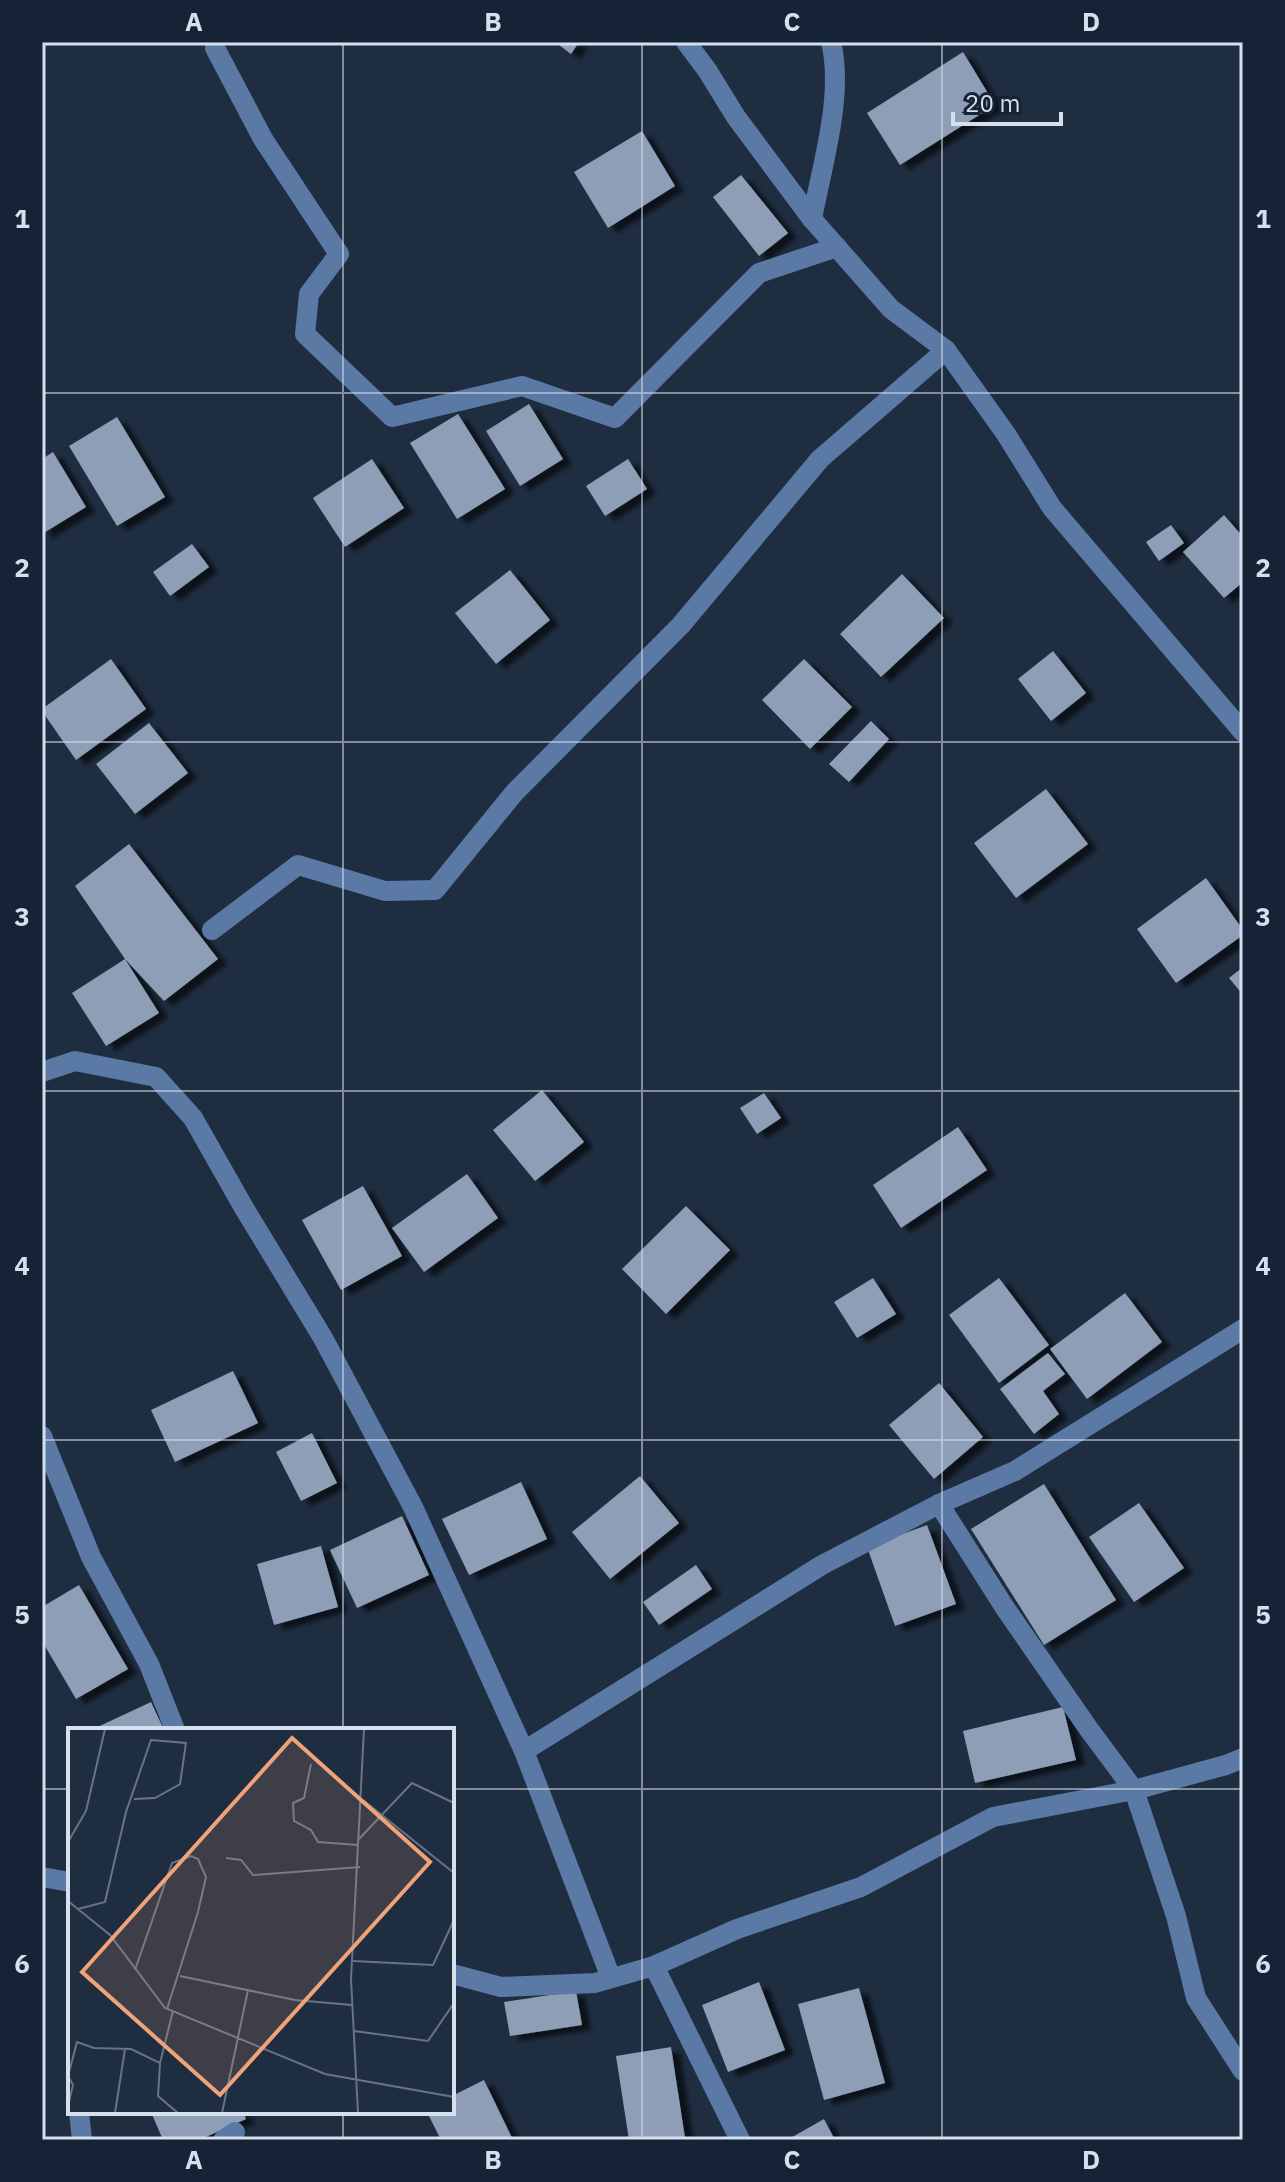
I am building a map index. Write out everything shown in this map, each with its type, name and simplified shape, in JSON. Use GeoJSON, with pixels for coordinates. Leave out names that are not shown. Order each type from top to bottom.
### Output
{"type":"FeatureCollection","features":[{"type":"Feature","properties":{"kind":"street"},"geometry":{"type":"LineString","coordinates":[[686,42],[736,117],[812,219],[891,309],[946,350],[1006,434],[1052,508],[1243,732]]}},
{"type":"Feature","properties":{"kind":"street"},"geometry":{"type":"LineString","coordinates":[[812,219],[832,115],[835,60],[831,42]]}},
{"type":"Feature","properties":{"kind":"street"},"geometry":{"type":"LineString","coordinates":[[215,48],[263,139],[339,254],[309,294],[305,334],[392,417],[522,386],[615,418],[759,273],[837,247]]}},
{"type":"Feature","properties":{"kind":"street"},"geometry":{"type":"LineString","coordinates":[[212,930],[298,865],[385,891],[435,890],[514,793],[681,625],[820,459],[946,350]]}},
{"type":"Feature","properties":{"kind":"street"},"geometry":{"type":"LineString","coordinates":[[42,1072],[75,1061],[156,1077],[193,1118],[323,1338],[405,1493],[524,1751],[611,1978]]}},
{"type":"Feature","properties":{"kind":"street"},"geometry":{"type":"LineString","coordinates":[[524,1751],[822,1565],[939,1504],[1015,1471],[1243,1329]]}},
{"type":"Feature","properties":{"kind":"street"},"geometry":{"type":"LineString","coordinates":[[42,1436],[91,1557],[149,1664],[174,1728]]}},
{"type":"Feature","properties":{"kind":"street"},"geometry":{"type":"LineString","coordinates":[[939,1504],[1005,1608],[1134,1790],[1176,1916],[1196,1998],[1243,2071]]}},
{"type":"Feature","properties":{"kind":"street"},"geometry":{"type":"LineString","coordinates":[[454,1975],[501,1987],[595,1983],[654,1966],[737,1929],[861,1887],[993,1817],[1134,1790],[1243,1758]]}},
{"type":"Feature","properties":{"kind":"street"},"geometry":{"type":"LineString","coordinates":[[42,1877],[68,1882]]}},
{"type":"Feature","properties":{"kind":"street"},"geometry":{"type":"LineString","coordinates":[[654,1966],[740,2140]]}},
{"type":"Feature","properties":{"kind":"street"},"geometry":{"type":"LineString","coordinates":[[79,2114],[82,2140]]}},
{"type":"Feature","properties":{"kind":"building"},"geometry":{"type":"Polygon","coordinates":[[[555,42],[579,42],[571,54],[555,42]]]}},
{"type":"Feature","properties":{"kind":"building"},"geometry":{"type":"Polygon","coordinates":[[[963,52],[995,105],[900,165],[867,113],[963,52]]]}},
{"type":"Feature","properties":{"kind":"building"},"geometry":{"type":"Polygon","coordinates":[[[642,131],[675,186],[608,228],[574,172],[642,131]]]}},
{"type":"Feature","properties":{"kind":"building"},"geometry":{"type":"Polygon","coordinates":[[[741,175],[788,233],[759,256],[713,197],[741,175]]]}},
{"type":"Feature","properties":{"kind":"building"},"geometry":{"type":"Polygon","coordinates":[[[529,404],[563,459],[520,486],[486,431],[529,404]]]}},
{"type":"Feature","properties":{"kind":"building"},"geometry":{"type":"Polygon","coordinates":[[[458,414],[505,489],[457,519],[410,443],[458,414]]]}},
{"type":"Feature","properties":{"kind":"building"},"geometry":{"type":"Polygon","coordinates":[[[117,417],[165,497],[117,526],[69,446],[117,417]]]}},
{"type":"Feature","properties":{"kind":"building"},"geometry":{"type":"Polygon","coordinates":[[[53,452],[86,507],[42,534],[42,459],[53,452]]]}},
{"type":"Feature","properties":{"kind":"building"},"geometry":{"type":"Polygon","coordinates":[[[372,459],[404,508],[345,547],[313,498],[372,459]]]}},
{"type":"Feature","properties":{"kind":"building"},"geometry":{"type":"Polygon","coordinates":[[[628,459],[647,489],[605,516],[586,486],[628,459]]]}},
{"type":"Feature","properties":{"kind":"building"},"geometry":{"type":"Polygon","coordinates":[[[1224,515],[1243,537],[1243,582],[1224,598],[1183,552],[1224,515]]]}},
{"type":"Feature","properties":{"kind":"building"},"geometry":{"type":"Polygon","coordinates":[[[1171,525],[1184,543],[1159,561],[1146,542],[1171,525]]]}},
{"type":"Feature","properties":{"kind":"building"},"geometry":{"type":"Polygon","coordinates":[[[192,544],[209,567],[170,596],[153,572],[192,544]]]}},
{"type":"Feature","properties":{"kind":"building"},"geometry":{"type":"Polygon","coordinates":[[[510,570],[550,620],[496,664],[455,613],[510,570]]]}},
{"type":"Feature","properties":{"kind":"building"},"geometry":{"type":"Polygon","coordinates":[[[902,574],[944,618],[881,677],[840,634],[902,574]]]}},
{"type":"Feature","properties":{"kind":"building"},"geometry":{"type":"Polygon","coordinates":[[[1053,651],[1086,693],[1051,721],[1018,679],[1053,651]]]}},
{"type":"Feature","properties":{"kind":"building"},"geometry":{"type":"Polygon","coordinates":[[[111,659],[146,709],[76,760],[42,709],[111,659]]]}},
{"type":"Feature","properties":{"kind":"building"},"geometry":{"type":"Polygon","coordinates":[[[804,659],[852,707],[810,749],[762,700],[804,659]]]}},
{"type":"Feature","properties":{"kind":"building"},"geometry":{"type":"Polygon","coordinates":[[[871,721],[889,739],[849,782],[829,764],[871,721]]]}},
{"type":"Feature","properties":{"kind":"building"},"geometry":{"type":"Polygon","coordinates":[[[149,723],[188,773],[135,814],[96,764],[149,723]]]}},
{"type":"Feature","properties":{"kind":"building"},"geometry":{"type":"Polygon","coordinates":[[[1046,789],[1088,844],[1016,898],[974,843],[1046,789]]]}},
{"type":"Feature","properties":{"kind":"building"},"geometry":{"type":"Polygon","coordinates":[[[129,844],[218,959],[164,1001],[125,959],[75,886],[129,844]]]}},
{"type":"Feature","properties":{"kind":"building"},"geometry":{"type":"Polygon","coordinates":[[[1206,878],[1243,930],[1243,935],[1176,983],[1137,929],[1206,878]]]}},
{"type":"Feature","properties":{"kind":"building"},"geometry":{"type":"Polygon","coordinates":[[[125,959],[159,1013],[106,1046],[72,993],[125,959]]]}},
{"type":"Feature","properties":{"kind":"building"},"geometry":{"type":"Polygon","coordinates":[[[1243,967],[1243,995],[1229,978],[1243,967]]]}},
{"type":"Feature","properties":{"kind":"building"},"geometry":{"type":"Polygon","coordinates":[[[542,1090],[584,1142],[535,1181],[493,1130],[542,1090]]]}},
{"type":"Feature","properties":{"kind":"building"},"geometry":{"type":"Polygon","coordinates":[[[764,1093],[781,1118],[757,1134],[740,1108],[764,1093]]]}},
{"type":"Feature","properties":{"kind":"building"},"geometry":{"type":"Polygon","coordinates":[[[958,1127],[987,1170],[901,1228],[873,1185],[958,1127]]]}},
{"type":"Feature","properties":{"kind":"building"},"geometry":{"type":"Polygon","coordinates":[[[467,1174],[498,1218],[424,1272],[392,1228],[467,1174]]]}},
{"type":"Feature","properties":{"kind":"building"},"geometry":{"type":"Polygon","coordinates":[[[363,1186],[402,1256],[341,1290],[302,1220],[363,1186]]]}},
{"type":"Feature","properties":{"kind":"building"},"geometry":{"type":"Polygon","coordinates":[[[686,1206],[730,1250],[666,1314],[622,1269],[686,1206]]]}},
{"type":"Feature","properties":{"kind":"building"},"geometry":{"type":"Polygon","coordinates":[[[873,1278],[896,1314],[857,1338],[834,1302],[873,1278]]]}},
{"type":"Feature","properties":{"kind":"building"},"geometry":{"type":"Polygon","coordinates":[[[999,1278],[1049,1345],[999,1383],[949,1315],[999,1278]]]}},
{"type":"Feature","properties":{"kind":"building"},"geometry":{"type":"Polygon","coordinates":[[[1125,1293],[1162,1342],[1087,1399],[1050,1349],[1125,1293]]]}},
{"type":"Feature","properties":{"kind":"building"},"geometry":{"type":"Polygon","coordinates":[[[1048,1353],[1065,1374],[1043,1391],[1059,1414],[1034,1434],[1000,1389],[1048,1353]]]}},
{"type":"Feature","properties":{"kind":"building"},"geometry":{"type":"Polygon","coordinates":[[[233,1371],[258,1423],[175,1462],[151,1410],[233,1371]]]}},
{"type":"Feature","properties":{"kind":"building"},"geometry":{"type":"Polygon","coordinates":[[[939,1383],[983,1437],[934,1479],[889,1425],[939,1383]]]}},
{"type":"Feature","properties":{"kind":"building"},"geometry":{"type":"Polygon","coordinates":[[[312,1433],[337,1483],[301,1501],[276,1452],[312,1433]]]}},
{"type":"Feature","properties":{"kind":"building"},"geometry":{"type":"Polygon","coordinates":[[[640,1476],[679,1523],[610,1579],[572,1532],[640,1476]]]}},
{"type":"Feature","properties":{"kind":"building"},"geometry":{"type":"Polygon","coordinates":[[[521,1482],[547,1539],[469,1575],[442,1519],[521,1482]]]}},
{"type":"Feature","properties":{"kind":"building"},"geometry":{"type":"Polygon","coordinates":[[[1044,1484],[1116,1600],[1044,1645],[971,1529],[1044,1484]]]}},
{"type":"Feature","properties":{"kind":"building"},"geometry":{"type":"Polygon","coordinates":[[[1139,1503],[1184,1568],[1134,1602],[1089,1537],[1139,1503]]]}},
{"type":"Feature","properties":{"kind":"building"},"geometry":{"type":"Polygon","coordinates":[[[402,1516],[429,1575],[357,1608],[330,1550],[402,1516]]]}},
{"type":"Feature","properties":{"kind":"building"},"geometry":{"type":"Polygon","coordinates":[[[927,1525],[956,1604],[895,1626],[867,1547],[927,1525]]]}},
{"type":"Feature","properties":{"kind":"building"},"geometry":{"type":"Polygon","coordinates":[[[321,1546],[338,1607],[274,1625],[257,1564],[321,1546]]]}},
{"type":"Feature","properties":{"kind":"building"},"geometry":{"type":"Polygon","coordinates":[[[696,1565],[712,1589],[659,1625],[643,1602],[696,1565]]]}},
{"type":"Feature","properties":{"kind":"building"},"geometry":{"type":"Polygon","coordinates":[[[79,1585],[128,1669],[76,1699],[42,1641],[42,1607],[79,1585]]]}},
{"type":"Feature","properties":{"kind":"building"},"geometry":{"type":"Polygon","coordinates":[[[151,1702],[163,1728],[95,1728],[151,1702]]]}},
{"type":"Feature","properties":{"kind":"building"},"geometry":{"type":"Polygon","coordinates":[[[1063,1707],[1076,1760],[975,1783],[963,1731],[1063,1707]]]}},
{"type":"Feature","properties":{"kind":"building"},"geometry":{"type":"Polygon","coordinates":[[[759,1982],[785,2050],[728,2072],[702,2005],[759,1982]]]}},
{"type":"Feature","properties":{"kind":"building"},"geometry":{"type":"Polygon","coordinates":[[[859,1988],[885,2083],[824,2100],[798,2004],[859,1988]]]}},
{"type":"Feature","properties":{"kind":"building"},"geometry":{"type":"Polygon","coordinates":[[[576,1991],[582,2025],[510,2036],[504,2002],[576,1991]]]}},
{"type":"Feature","properties":{"kind":"building"},"geometry":{"type":"Polygon","coordinates":[[[671,2047],[685,2138],[629,2140],[616,2056],[671,2047]]]}},
{"type":"Feature","properties":{"kind":"building"},"geometry":{"type":"Polygon","coordinates":[[[484,2080],[513,2140],[441,2140],[428,2114],[454,2114],[454,2095],[484,2080]]]}},
{"type":"Feature","properties":{"kind":"building"},"geometry":{"type":"Polygon","coordinates":[[[152,2114],[244,2114],[246,2119],[199,2140],[163,2140],[152,2114]]]}},
{"type":"Feature","properties":{"kind":"building"},"geometry":{"type":"Polygon","coordinates":[[[824,2119],[835,2140],[787,2140],[824,2119]]]}}]}
